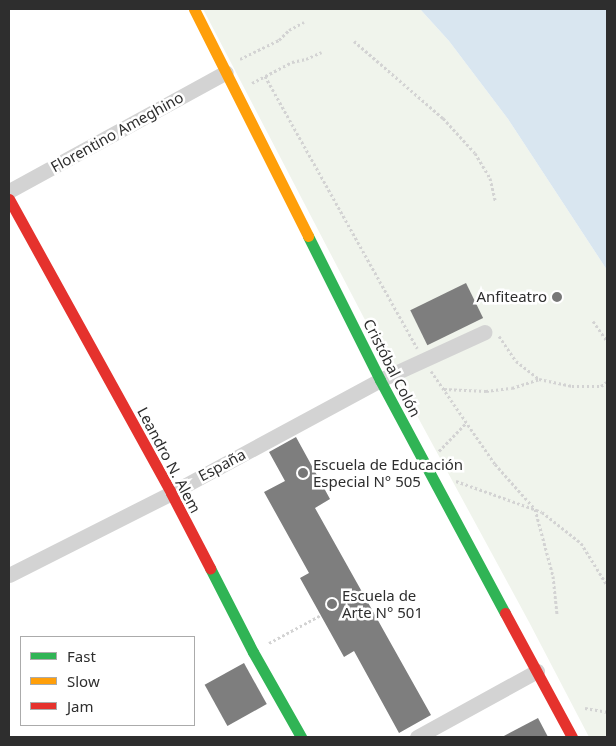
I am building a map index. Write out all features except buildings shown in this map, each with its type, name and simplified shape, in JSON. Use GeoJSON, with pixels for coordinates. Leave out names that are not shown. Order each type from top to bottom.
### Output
{"type":"FeatureCollection","features":[{"type":"Feature","properties":{"kind":"street","name":"Cristóbal Colón"},"geometry":{"type":"LineString","coordinates":[[194,9],[380,380],[572,737]]}},
{"type":"Feature","properties":{"kind":"street","name":"Florentino Ameghino"},"geometry":{"type":"LineString","coordinates":[[9,191],[225,69]]}},
{"type":"Feature","properties":{"kind":"street","name":"Leandro N. Alem"},"geometry":{"type":"LineString","coordinates":[[9,198],[171,492],[253,652],[301,737]]}},
{"type":"Feature","properties":{"kind":"street","name":"España"},"geometry":{"type":"LineString","coordinates":[[9,575],[171,492],[380,380],[492,334]]}},
{"type":"Feature","properties":{"kind":"street"},"geometry":{"type":"LineString","coordinates":[[417,737],[537,672]]}},
{"type":"Feature","properties":{"kind":"path"},"geometry":{"type":"LineString","coordinates":[[225,69],[279,40],[289,30],[304,22]]}},
{"type":"Feature","properties":{"kind":"path"},"geometry":{"type":"LineString","coordinates":[[354,41],[442,118],[475,153],[490,178],[495,200]]}},
{"type":"Feature","properties":{"kind":"path"},"geometry":{"type":"LineString","coordinates":[[236,90],[292,62],[306,59],[322,52]]}},
{"type":"Feature","properties":{"kind":"path"},"geometry":{"type":"LineString","coordinates":[[265,76],[424,361],[495,464],[535,509],[553,576],[557,614]]}},
{"type":"Feature","properties":{"kind":"path"},"geometry":{"type":"LineString","coordinates":[[593,321],[607,341]]}},
{"type":"Feature","properties":{"kind":"path"},"geometry":{"type":"LineString","coordinates":[[492,334],[516,360],[539,379],[572,386],[601,386],[607,382]]}},
{"type":"Feature","properties":{"kind":"path"},"geometry":{"type":"LineString","coordinates":[[443,389],[486,391],[512,388],[539,379]]}},
{"type":"Feature","properties":{"kind":"path"},"geometry":{"type":"LineString","coordinates":[[466,422],[437,452],[429,471],[542,512],[581,543],[607,585]]}},
{"type":"Feature","properties":{"kind":"path"},"geometry":{"type":"LineString","coordinates":[[253,652],[321,615]]}},
{"type":"Feature","properties":{"kind":"path"},"geometry":{"type":"LineString","coordinates":[[585,708],[607,712]]}},
{"type":"Feature","properties":{"kind":"shaded area"},"geometry":{"type":"Polygon","coordinates":[[[203,9],[420,9],[449,41],[508,119],[607,270],[607,737],[589,737],[529,622],[364,318],[203,9]]]}},
{"type":"Feature","properties":{"kind":"shaded area"},"geometry":{"type":"Polygon","coordinates":[[[420,9],[607,9],[607,270],[508,119],[449,41],[420,9]]]}},
{"type":"Feature","properties":{"kind":"traffic: fast"},"geometry":{"type":"LineString","coordinates":[[308,236],[380,380],[505,613]]}},
{"type":"Feature","properties":{"kind":"traffic: fast"},"geometry":{"type":"LineString","coordinates":[[210,568],[253,652],[301,737]]}},
{"type":"Feature","properties":{"kind":"traffic: slow"},"geometry":{"type":"LineString","coordinates":[[194,9],[308,236]]}},
{"type":"Feature","properties":{"kind":"traffic: jam"},"geometry":{"type":"LineString","coordinates":[[9,199],[171,493],[210,568]]}},
{"type":"Feature","properties":{"kind":"traffic: jam"},"geometry":{"type":"LineString","coordinates":[[505,613],[572,737]]}},
{"type":"Feature","properties":{"kind":"place","name":"Anfiteatro"},"geometry":{"type":"Point","coordinates":[557,297]}},
{"type":"Feature","properties":{"kind":"place","name":"Escuela de Educación Especial N° 505"},"geometry":{"type":"Point","coordinates":[303,473]}},
{"type":"Feature","properties":{"kind":"place","name":"Escuela de Arte N° 501"},"geometry":{"type":"Point","coordinates":[332,604]}}]}
